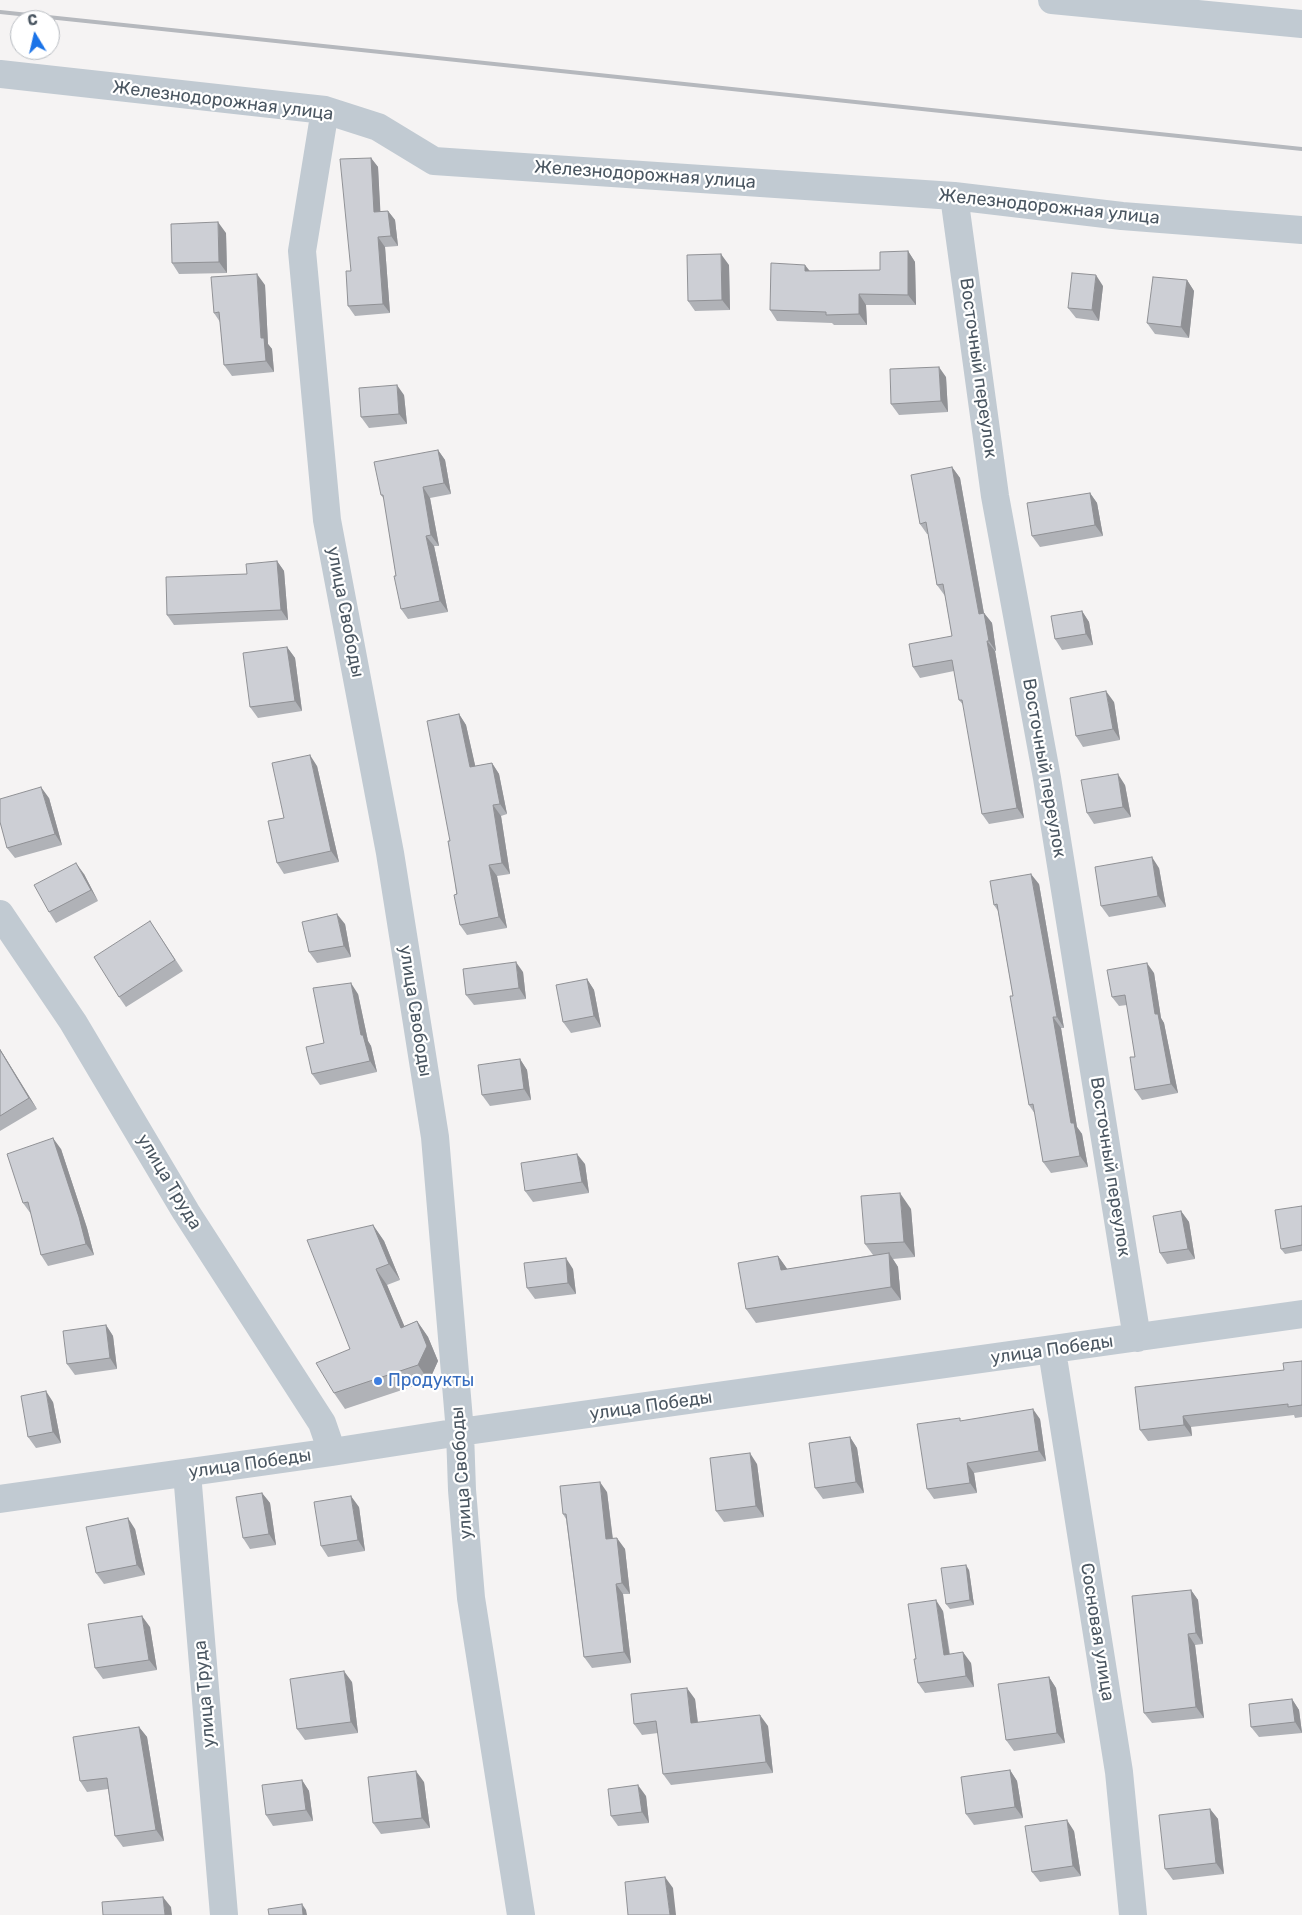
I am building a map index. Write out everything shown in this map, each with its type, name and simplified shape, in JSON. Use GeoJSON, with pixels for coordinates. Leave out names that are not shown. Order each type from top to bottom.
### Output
{"type":"FeatureCollection","features":[{"type":"Feature","properties":{"kind":"street"},"geometry":{"type":"LineString","coordinates":[[1052,0],[1302,24]]}},
{"type":"Feature","properties":{"kind":"street","name":"Железнодорожная улица"},"geometry":{"type":"LineString","coordinates":[[0,74],[325,110],[378,127],[434,161],[954,196],[1122,216],[1302,230]]}},
{"type":"Feature","properties":{"kind":"street","name":"улица Свободы"},"geometry":{"type":"LineString","coordinates":[[325,110],[302,251],[327,520],[390,853],[435,1137],[460,1432],[462,1490],[471,1598],[522,1915]]}},
{"type":"Feature","properties":{"kind":"street","name":"Восточный переулок"},"geometry":{"type":"LineString","coordinates":[[954,196],[995,496],[1046,778],[1137,1338]]}},
{"type":"Feature","properties":{"kind":"street","name":"улица Труда"},"geometry":{"type":"LineString","coordinates":[[0,914],[73,1022],[186,1212],[322,1423],[332,1452]]}},
{"type":"Feature","properties":{"kind":"street","name":"улица Победы"},"geometry":{"type":"LineString","coordinates":[[0,1499],[460,1432],[1302,1314]]}},
{"type":"Feature","properties":{"kind":"street","name":"Сосновая улица"},"geometry":{"type":"LineString","coordinates":[[1052,1350],[1119,1772],[1133,1915]]}},
{"type":"Feature","properties":{"kind":"street","name":"улица Труда"},"geometry":{"type":"LineString","coordinates":[[187,1473],[224,1915]]}},
{"type":"Feature","properties":{"kind":"building"},"geometry":{"type":"Polygon","coordinates":[[[371,158],[374,212],[388,211],[391,236],[378,237],[383,304],[348,306],[346,271],[351,271],[340,159],[371,158]]]}},
{"type":"Feature","properties":{"kind":"building"},"geometry":{"type":"Polygon","coordinates":[[[218,222],[219,262],[172,263],[171,224],[218,222]]]}},
{"type":"Feature","properties":{"kind":"building"},"geometry":{"type":"Polygon","coordinates":[[[908,251],[908,295],[859,294],[859,314],[826,315],[826,312],[770,310],[771,263],[805,265],[805,271],[880,270],[880,252],[908,251]]]}},
{"type":"Feature","properties":{"kind":"building"},"geometry":{"type":"Polygon","coordinates":[[[721,254],[722,300],[688,301],[687,255],[721,254]]]}},
{"type":"Feature","properties":{"kind":"building"},"geometry":{"type":"Polygon","coordinates":[[[1072,273],[1096,275],[1092,310],[1068,308],[1072,273]]]}},
{"type":"Feature","properties":{"kind":"building"},"geometry":{"type":"Polygon","coordinates":[[[257,274],[261,338],[264,338],[266,361],[224,365],[219,312],[214,313],[211,277],[257,274]]]}},
{"type":"Feature","properties":{"kind":"building"},"geometry":{"type":"Polygon","coordinates":[[[1153,277],[1187,280],[1181,327],[1147,323],[1153,277]]]}},
{"type":"Feature","properties":{"kind":"building"},"geometry":{"type":"Polygon","coordinates":[[[939,367],[941,401],[891,404],[890,369],[939,367]]]}},
{"type":"Feature","properties":{"kind":"building"},"geometry":{"type":"Polygon","coordinates":[[[397,385],[399,414],[361,417],[359,388],[397,385]]]}},
{"type":"Feature","properties":{"kind":"building"},"geometry":{"type":"Polygon","coordinates":[[[438,450],[444,483],[423,487],[431,535],[426,536],[440,601],[401,609],[394,576],[396,576],[383,495],[381,495],[374,462],[438,450]]]}},
{"type":"Feature","properties":{"kind":"building"},"geometry":{"type":"Polygon","coordinates":[[[952,467],[979,614],[984,613],[989,641],[987,641],[1017,808],[982,814],[962,700],[959,700],[952,660],[913,667],[909,644],[952,636],[943,584],[937,585],[926,522],[920,524],[911,475],[952,467]]]}},
{"type":"Feature","properties":{"kind":"building"},"geometry":{"type":"Polygon","coordinates":[[[1090,493],[1095,525],[1032,536],[1027,503],[1090,493]]]}},
{"type":"Feature","properties":{"kind":"building"},"geometry":{"type":"Polygon","coordinates":[[[277,561],[281,610],[167,615],[166,577],[247,574],[246,564],[277,561]]]}},
{"type":"Feature","properties":{"kind":"building"},"geometry":{"type":"Polygon","coordinates":[[[1082,611],[1086,634],[1055,639],[1051,616],[1082,611]]]}},
{"type":"Feature","properties":{"kind":"building"},"geometry":{"type":"Polygon","coordinates":[[[287,647],[295,701],[250,707],[243,653],[287,647]]]}},
{"type":"Feature","properties":{"kind":"building"},"geometry":{"type":"Polygon","coordinates":[[[1106,691],[1113,729],[1076,736],[1070,698],[1106,691]]]}},
{"type":"Feature","properties":{"kind":"building"},"geometry":{"type":"Polygon","coordinates":[[[459,714],[470,767],[492,763],[500,804],[493,805],[502,863],[489,865],[499,917],[460,925],[454,895],[457,894],[448,841],[450,841],[427,721],[459,714]]]}},
{"type":"Feature","properties":{"kind":"building"},"geometry":{"type":"Polygon","coordinates":[[[310,755],[331,851],[277,863],[268,821],[284,818],[272,763],[310,755]]]}},
{"type":"Feature","properties":{"kind":"building"},"geometry":{"type":"Polygon","coordinates":[[[1118,774],[1123,807],[1087,813],[1081,780],[1118,774]]]}},
{"type":"Feature","properties":{"kind":"building"},"geometry":{"type":"Polygon","coordinates":[[[41,787],[55,834],[7,848],[0,822],[0,799],[41,787]]]}},
{"type":"Feature","properties":{"kind":"building"},"geometry":{"type":"Polygon","coordinates":[[[1152,857],[1158,896],[1101,906],[1095,867],[1152,857]]]}},
{"type":"Feature","properties":{"kind":"building"},"geometry":{"type":"Polygon","coordinates":[[[76,863],[91,890],[49,912],[34,885],[76,863]]]}},
{"type":"Feature","properties":{"kind":"building"},"geometry":{"type":"Polygon","coordinates":[[[1031,874],[1057,1017],[1053,1017],[1071,1123],[1074,1123],[1080,1156],[1043,1162],[1033,1104],[1029,1105],[1010,996],[1013,996],[997,904],[994,905],[990,881],[1031,874]]]}},
{"type":"Feature","properties":{"kind":"building"},"geometry":{"type":"Polygon","coordinates":[[[337,914],[344,946],[309,952],[302,922],[337,914]]]}},
{"type":"Feature","properties":{"kind":"building"},"geometry":{"type":"Polygon","coordinates":[[[150,921],[175,960],[119,997],[94,957],[150,921]]]}},
{"type":"Feature","properties":{"kind":"building"},"geometry":{"type":"Polygon","coordinates":[[[516,962],[519,988],[466,995],[463,969],[516,962]]]}},
{"type":"Feature","properties":{"kind":"building"},"geometry":{"type":"Polygon","coordinates":[[[1147,963],[1155,1014],[1158,1014],[1171,1084],[1135,1090],[1130,1057],[1135,1057],[1125,995],[1112,997],[1107,970],[1147,963]]]}},
{"type":"Feature","properties":{"kind":"building"},"geometry":{"type":"Polygon","coordinates":[[[587,979],[594,1016],[563,1022],[556,985],[587,979]]]}},
{"type":"Feature","properties":{"kind":"building"},"geometry":{"type":"Polygon","coordinates":[[[351,983],[361,1035],[363,1035],[370,1061],[312,1074],[306,1047],[324,1043],[313,988],[351,983]]]}},
{"type":"Feature","properties":{"kind":"building"},"geometry":{"type":"Polygon","coordinates":[[[0,1050],[29,1098],[0,1116],[0,1050]]]}},
{"type":"Feature","properties":{"kind":"building"},"geometry":{"type":"Polygon","coordinates":[[[520,1059],[524,1089],[482,1095],[478,1065],[520,1059]]]}},
{"type":"Feature","properties":{"kind":"building"},"geometry":{"type":"Polygon","coordinates":[[[53,1138],[86,1244],[41,1255],[28,1202],[23,1203],[7,1154],[53,1138]]]}},
{"type":"Feature","properties":{"kind":"building"},"geometry":{"type":"Polygon","coordinates":[[[577,1154],[582,1182],[525,1191],[521,1163],[577,1154]]]}},
{"type":"Feature","properties":{"kind":"building"},"geometry":{"type":"Polygon","coordinates":[[[900,1193],[904,1242],[865,1244],[861,1196],[900,1193]]]}},
{"type":"Feature","properties":{"kind":"building"},"geometry":{"type":"Polygon","coordinates":[[[1302,1206],[1302,1245],[1281,1249],[1275,1210],[1302,1206]]]}},
{"type":"Feature","properties":{"kind":"building"},"geometry":{"type":"Polygon","coordinates":[[[1181,1211],[1188,1249],[1160,1253],[1153,1216],[1181,1211]]]}},
{"type":"Feature","properties":{"kind":"building"},"geometry":{"type":"Polygon","coordinates":[[[373,1225],[389,1264],[376,1269],[401,1328],[417,1321],[427,1346],[418,1365],[334,1393],[316,1363],[350,1349],[307,1240],[373,1225]]]}},
{"type":"Feature","properties":{"kind":"building"},"geometry":{"type":"Polygon","coordinates":[[[889,1253],[891,1287],[746,1309],[738,1263],[778,1256],[781,1270],[889,1253]]]}},
{"type":"Feature","properties":{"kind":"building"},"geometry":{"type":"Polygon","coordinates":[[[566,1258],[568,1283],[527,1288],[524,1263],[566,1258]]]}},
{"type":"Feature","properties":{"kind":"building"},"geometry":{"type":"Polygon","coordinates":[[[106,1325],[110,1358],[67,1364],[63,1331],[106,1325]]]}},
{"type":"Feature","properties":{"kind":"building"},"geometry":{"type":"Polygon","coordinates":[[[1302,1361],[1302,1405],[1288,1407],[1288,1404],[1183,1416],[1184,1425],[1140,1430],[1135,1387],[1284,1370],[1283,1363],[1302,1361]]]}},
{"type":"Feature","properties":{"kind":"building"},"geometry":{"type":"Polygon","coordinates":[[[46,1391],[53,1432],[28,1437],[21,1396],[46,1391]]]}},
{"type":"Feature","properties":{"kind":"building"},"geometry":{"type":"Polygon","coordinates":[[[1033,1409],[1039,1451],[967,1463],[970,1483],[927,1489],[917,1424],[960,1418],[960,1421],[1033,1409]]]}},
{"type":"Feature","properties":{"kind":"building"},"geometry":{"type":"Polygon","coordinates":[[[850,1437],[856,1482],[815,1488],[809,1443],[850,1437]]]}},
{"type":"Feature","properties":{"kind":"building"},"geometry":{"type":"Polygon","coordinates":[[[750,1453],[756,1506],[716,1511],[710,1458],[750,1453]]]}},
{"type":"Feature","properties":{"kind":"building"},"geometry":{"type":"Polygon","coordinates":[[[600,1482],[606,1539],[617,1538],[622,1583],[616,1584],[624,1652],[584,1657],[566,1514],[563,1514],[560,1486],[600,1482]]]}},
{"type":"Feature","properties":{"kind":"building"},"geometry":{"type":"Polygon","coordinates":[[[262,1493],[269,1534],[243,1538],[236,1497],[262,1493]]]}},
{"type":"Feature","properties":{"kind":"building"},"geometry":{"type":"Polygon","coordinates":[[[351,1496],[358,1540],[321,1546],[314,1502],[351,1496]]]}},
{"type":"Feature","properties":{"kind":"building"},"geometry":{"type":"Polygon","coordinates":[[[128,1518],[137,1565],[96,1573],[86,1527],[128,1518]]]}},
{"type":"Feature","properties":{"kind":"building"},"geometry":{"type":"Polygon","coordinates":[[[966,1565],[970,1600],[946,1604],[941,1568],[966,1565]]]}},
{"type":"Feature","properties":{"kind":"building"},"geometry":{"type":"Polygon","coordinates":[[[1191,1590],[1196,1633],[1188,1634],[1196,1707],[1144,1713],[1132,1596],[1191,1590]]]}},
{"type":"Feature","properties":{"kind":"building"},"geometry":{"type":"Polygon","coordinates":[[[936,1600],[944,1655],[963,1652],[966,1676],[918,1683],[908,1604],[936,1600]]]}},
{"type":"Feature","properties":{"kind":"building"},"geometry":{"type":"Polygon","coordinates":[[[142,1616],[149,1660],[95,1668],[88,1624],[142,1616]]]}},
{"type":"Feature","properties":{"kind":"building"},"geometry":{"type":"Polygon","coordinates":[[[344,1671],[351,1722],[297,1729],[290,1679],[344,1671]]]}},
{"type":"Feature","properties":{"kind":"building"},"geometry":{"type":"Polygon","coordinates":[[[1049,1677],[1057,1733],[1006,1740],[998,1684],[1049,1677]]]}},
{"type":"Feature","properties":{"kind":"building"},"geometry":{"type":"Polygon","coordinates":[[[687,1688],[691,1723],[760,1715],[766,1762],[663,1774],[656,1721],[634,1724],[631,1694],[687,1688]]]}},
{"type":"Feature","properties":{"kind":"building"},"geometry":{"type":"Polygon","coordinates":[[[1292,1699],[1295,1722],[1251,1727],[1249,1704],[1292,1699]]]}},
{"type":"Feature","properties":{"kind":"building"},"geometry":{"type":"Polygon","coordinates":[[[139,1727],[156,1830],[115,1836],[107,1778],[80,1781],[73,1737],[139,1727]]]}},
{"type":"Feature","properties":{"kind":"building"},"geometry":{"type":"Polygon","coordinates":[[[1010,1770],[1015,1807],[966,1814],[961,1777],[1010,1770]]]}},
{"type":"Feature","properties":{"kind":"building"},"geometry":{"type":"Polygon","coordinates":[[[416,1771],[422,1818],[373,1823],[368,1777],[416,1771]]]}},
{"type":"Feature","properties":{"kind":"building"},"geometry":{"type":"Polygon","coordinates":[[[302,1780],[306,1810],[266,1815],[262,1785],[302,1780]]]}},
{"type":"Feature","properties":{"kind":"building"},"geometry":{"type":"Polygon","coordinates":[[[638,1785],[642,1812],[611,1816],[608,1789],[638,1785]]]}},
{"type":"Feature","properties":{"kind":"building"},"geometry":{"type":"Polygon","coordinates":[[[1210,1809],[1216,1863],[1165,1869],[1159,1815],[1210,1809]]]}},
{"type":"Feature","properties":{"kind":"building"},"geometry":{"type":"Polygon","coordinates":[[[1067,1820],[1073,1866],[1032,1872],[1025,1826],[1067,1820]]]}},
{"type":"Feature","properties":{"kind":"building"},"geometry":{"type":"Polygon","coordinates":[[[665,1877],[670,1915],[628,1915],[625,1882],[665,1877]]]}},
{"type":"Feature","properties":{"kind":"building"},"geometry":{"type":"Polygon","coordinates":[[[163,1897],[165,1915],[103,1915],[102,1902],[163,1897]]]}},
{"type":"Feature","properties":{"kind":"building"},"geometry":{"type":"Polygon","coordinates":[[[302,1904],[303,1915],[269,1915],[268,1909],[302,1904]]]}},
{"type":"Feature","properties":{"kind":"railway"},"geometry":{"type":"LineString","coordinates":[[0,12],[1302,149]]}},
{"type":"Feature","properties":{"kind":"place","name":"Продукты"},"geometry":{"type":"Point","coordinates":[378,1381]}}]}
